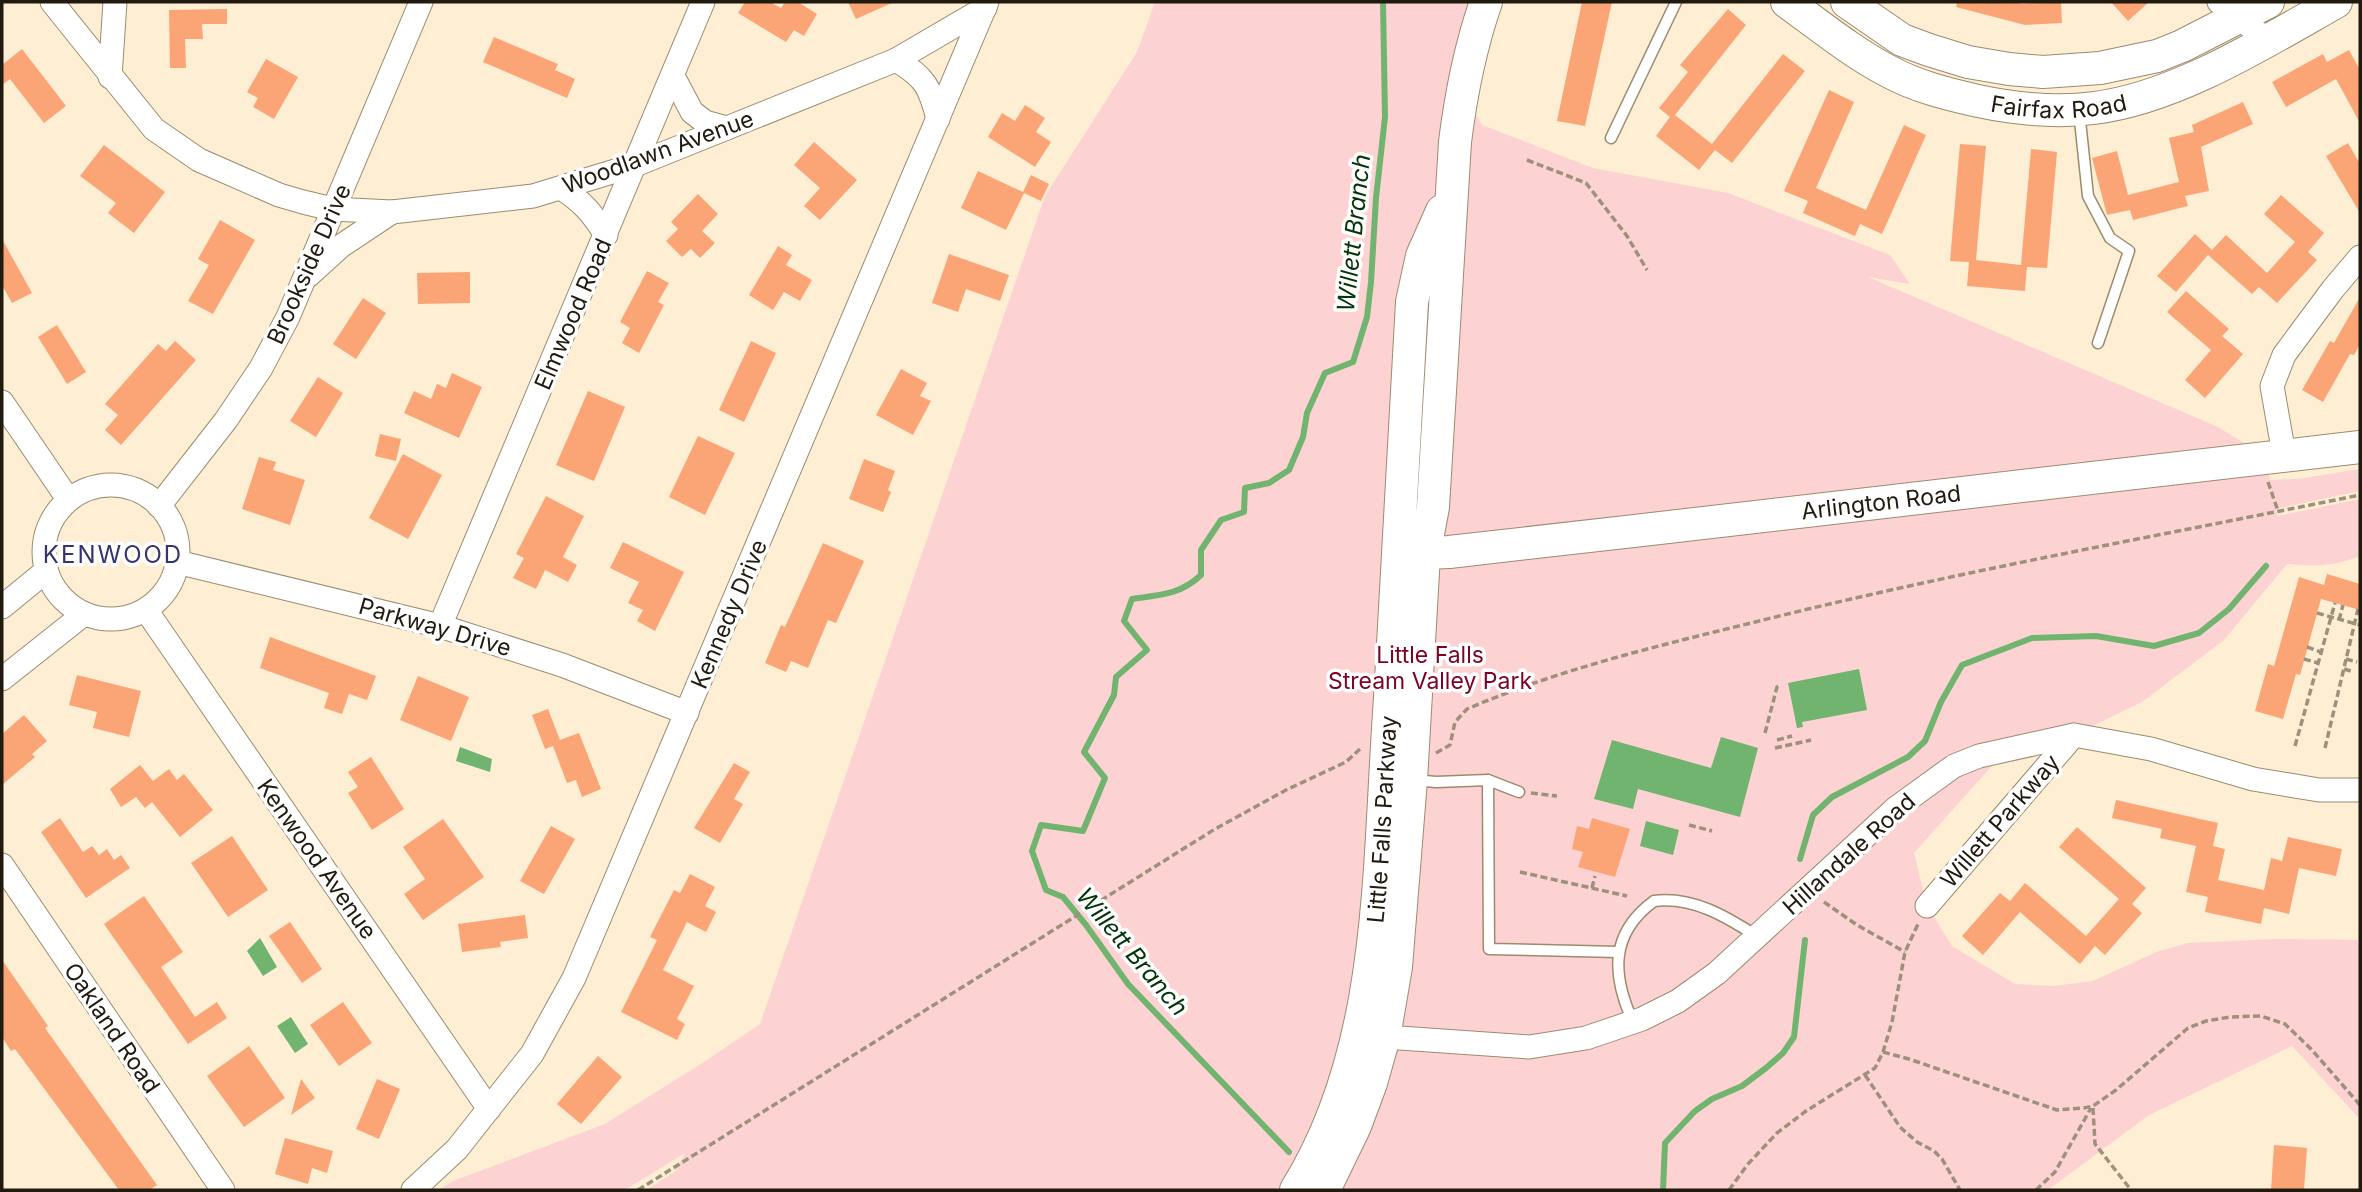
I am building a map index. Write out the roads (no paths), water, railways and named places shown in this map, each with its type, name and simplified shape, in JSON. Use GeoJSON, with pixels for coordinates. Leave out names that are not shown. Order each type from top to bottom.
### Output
{"type":"FeatureCollection","features":[{"type":"Feature","properties":{"kind":"main road","name":"Little Falls Parkway"},"geometry":{"type":"LineString","coordinates":[[1296,1190],[1371,1036],[1396,967],[1411,780],[1412,302],[1422,256],[1451,191],[1461,91],[1486,2]]}},
{"type":"Feature","properties":{"kind":"main road","name":"Fairfax Road"},"geometry":{"type":"LineString","coordinates":[[1787,2],[1842,43],[1888,72],[1921,86],[1994,104],[2038,110],[2095,108],[2141,97],[2203,74],[2336,2]]}},
{"type":"Feature","properties":{"kind":"main road","name":"Fairfax Road"},"geometry":{"type":"LineString","coordinates":[[1847,2],[1902,40],[1929,50],[1968,62],[2043,72],[2100,68],[2157,56],[2229,10],[2268,2]]}},
{"type":"Feature","properties":{"kind":"main road","name":"Arlington Road"},"geometry":{"type":"LineString","coordinates":[[1411,554],[1929,498],[2275,466],[2360,447]]}},
{"type":"Feature","properties":{"kind":"main road","name":"Little Falls Parkway"},"geometry":{"type":"LineString","coordinates":[[1324,1190],[1355,1126],[1371,1083],[1367,993],[1411,554]]}},
{"type":"Feature","properties":{"kind":"street","name":"Woodlawn Avenue"},"geometry":{"type":"LineString","coordinates":[[51,2],[154,130],[199,160],[279,195],[332,209],[392,212],[533,196],[635,165],[896,60],[986,5]]}},
{"type":"Feature","properties":{"kind":"street"},"geometry":{"type":"LineString","coordinates":[[110,77],[115,2]]}},
{"type":"Feature","properties":{"kind":"street","name":"Brookside Drive"},"geometry":{"type":"LineString","coordinates":[[159,506],[226,420],[261,368],[304,279],[421,2]]}},
{"type":"Feature","properties":{"kind":"street","name":"Elmwood Road"},"geometry":{"type":"LineString","coordinates":[[440,626],[703,2]]}},
{"type":"Feature","properties":{"kind":"street","name":"Kennedy Drive"},"geometry":{"type":"LineString","coordinates":[[413,1190],[457,1149],[532,1054],[574,978],[986,5]]}},
{"type":"Feature","properties":{"kind":"street"},"geometry":{"type":"LineString","coordinates":[[2229,10],[2267,40]]}},
{"type":"Feature","properties":{"kind":"street"},"geometry":{"type":"LineString","coordinates":[[896,60],[915,71],[926,84],[938,119]]}},
{"type":"Feature","properties":{"kind":"street"},"geometry":{"type":"LineString","coordinates":[[673,76],[692,112],[705,122],[727,128]]}},
{"type":"Feature","properties":{"kind":"street"},"geometry":{"type":"LineString","coordinates":[[561,188],[585,205],[606,235]]}},
{"type":"Feature","properties":{"kind":"street"},"geometry":{"type":"LineString","coordinates":[[304,279],[341,246],[392,212]]}},
{"type":"Feature","properties":{"kind":"street"},"geometry":{"type":"LineString","coordinates":[[2275,466],[2272,386],[2284,355],[2360,257]]}},
{"type":"Feature","properties":{"kind":"street"},"geometry":{"type":"LineString","coordinates":[[2,402],[68,499]]}},
{"type":"Feature","properties":{"kind":"street"},"geometry":{"type":"LineString","coordinates":[[105,485],[125,486],[144,493],[159,506],[171,522],[177,542],[177,562],[172,581],[161,598],[146,610],[126,618],[105,620],[84,614],[67,604],[54,589],[46,571],[43,551],[46,532],[55,514],[68,499],[86,489],[105,485]]}},
{"type":"Feature","properties":{"kind":"street","name":"Parkway Drive"},"geometry":{"type":"LineString","coordinates":[[177,562],[440,626],[562,665],[687,713]]}},
{"type":"Feature","properties":{"kind":"street"},"geometry":{"type":"LineString","coordinates":[[2,607],[46,571]]}},
{"type":"Feature","properties":{"kind":"street","name":"Kenwood Avenue"},"geometry":{"type":"LineString","coordinates":[[146,610],[489,1109]]}},
{"type":"Feature","properties":{"kind":"street"},"geometry":{"type":"LineString","coordinates":[[2,679],[84,614]]}},
{"type":"Feature","properties":{"kind":"street","name":"Hillandale Road"},"geometry":{"type":"LineString","coordinates":[[1371,1036],[1529,1047],[1586,1038],[1633,1022],[1678,1001],[1717,973],[1896,808],[1954,766],[2008,748],[2074,735],[2151,749],[2253,779],[2319,790],[2360,790]]}},
{"type":"Feature","properties":{"kind":"street","name":"Willett Parkway"},"geometry":{"type":"LineString","coordinates":[[1927,906],[2074,735]]}},
{"type":"Feature","properties":{"kind":"street","name":"Oakland Road"},"geometry":{"type":"LineString","coordinates":[[2,865],[223,1190]]}},
{"type":"Feature","properties":{"kind":"lane"},"geometry":{"type":"LineString","coordinates":[[1612,138],[1676,2]]}},
{"type":"Feature","properties":{"kind":"lane"},"geometry":{"type":"LineString","coordinates":[[2079,109],[2088,196],[2110,238],[2129,251],[2098,343]]}},
{"type":"Feature","properties":{"kind":"lane"},"geometry":{"type":"LineString","coordinates":[[1411,780],[1488,780],[1519,792]]}},
{"type":"Feature","properties":{"kind":"lane"},"geometry":{"type":"LineString","coordinates":[[1488,780],[1489,949],[1618,952]]}},
{"type":"Feature","properties":{"kind":"lane"},"geometry":{"type":"LineString","coordinates":[[1633,1022],[1619,984],[1618,952],[1634,919],[1654,901],[1698,905],[1733,921],[1758,937]]}},
{"type":"Feature","properties":{"kind":"waterway","name":"Willett Branch"},"geometry":{"type":"LineString","coordinates":[[1289,1152],[1128,984],[1063,897],[1046,890],[1032,851],[1041,825],[1083,831],[1105,778],[1084,752],[1114,695],[1116,677],[1147,650],[1124,621],[1132,599],[1177,590],[1201,575],[1201,550],[1221,520],[1244,512],[1245,488],[1269,483],[1289,470],[1303,437],[1307,413],[1325,373],[1353,362],[1367,317],[1385,117],[1383,2]]}},
{"type":"Feature","properties":{"kind":"waterway"},"geometry":{"type":"LineString","coordinates":[[1800,859],[1813,815],[1832,797],[1908,757],[1925,741],[1941,702],[1962,665],[2032,638],[2096,636],[2154,646],[2199,633],[2229,609],[2266,566]]}},
{"type":"Feature","properties":{"kind":"waterway"},"geometry":{"type":"LineString","coordinates":[[1663,1190],[1665,1143],[1695,1111],[1712,1099],[1742,1086],[1766,1068],[1783,1053],[1794,1037],[1805,940]]}},
{"type":"Feature","properties":{"kind":"district","name":"KENWOOD"},"geometry":{"type":"Point","coordinates":[113,555]}},
{"type":"Feature","properties":{"kind":"park label","name":"Little Falls Stream Valley Park"},"geometry":{"type":"Point","coordinates":[1430,668]}}]}
